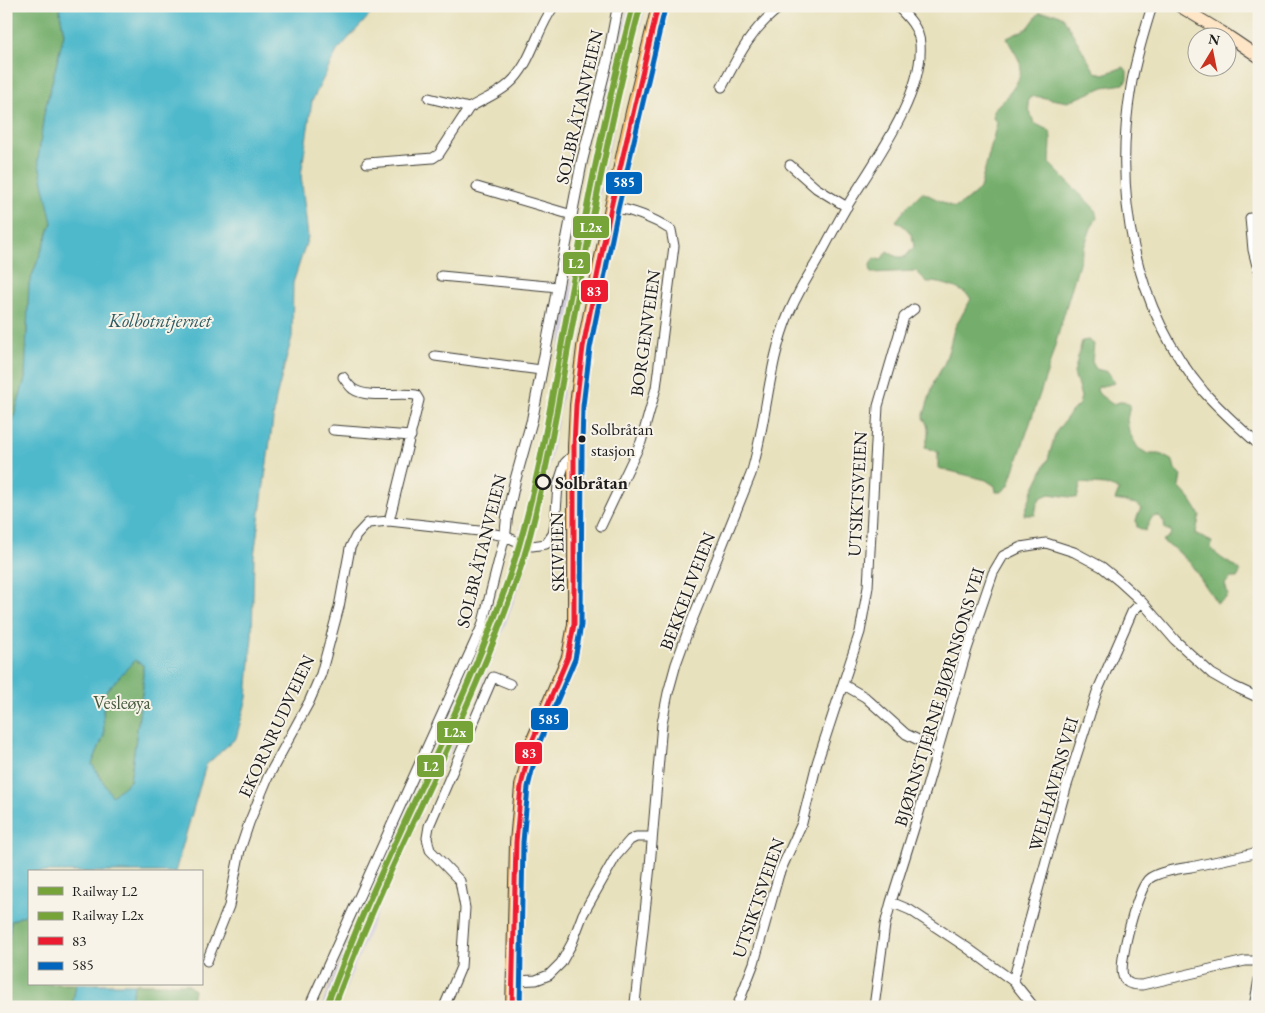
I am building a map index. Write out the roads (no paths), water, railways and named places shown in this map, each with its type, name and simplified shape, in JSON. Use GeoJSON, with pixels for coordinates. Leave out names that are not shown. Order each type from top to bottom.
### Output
{"type":"FeatureCollection","features":[{"type":"Feature","properties":{"kind":"main road","name":"SKIVEIEN"},"geometry":{"type":"LineString","coordinates":[[512,1007],[516,842],[524,771],[533,737],[564,669],[574,624],[574,454],[576,405],[583,347],[611,206],[658,6]]}},
{"type":"Feature","properties":{"kind":"main road"},"geometry":{"type":"LineString","coordinates":[[1179,6],[1259,57]]}},
{"type":"Feature","properties":{"kind":"street","name":"SOLBRÅTANVEIEN"},"geometry":{"type":"LineString","coordinates":[[309,1007],[482,626],[506,536],[507,517],[532,420],[582,160],[608,58],[618,6]]}},
{"type":"Feature","properties":{"kind":"street","name":"BEKKELIVEIEN"},"geometry":{"type":"LineString","coordinates":[[635,1006],[662,724],[676,664],[751,474],[757,454],[778,347],[788,314],[847,207],[885,145],[904,109],[916,80],[921,54],[919,36],[913,23],[897,6]]}},
{"type":"Feature","properties":{"kind":"street"},"geometry":{"type":"LineString","coordinates":[[1152,6],[1135,66],[1125,134],[1125,191],[1134,251],[1154,312],[1166,338],[1204,391],[1259,445]]}},
{"type":"Feature","properties":{"kind":"street"},"geometry":{"type":"LineString","coordinates":[[367,163],[433,158],[439,154],[469,108],[509,84],[518,74],[551,7]]}},
{"type":"Feature","properties":{"kind":"street"},"geometry":{"type":"LineString","coordinates":[[722,87],[737,58],[754,32],[764,20],[780,7]]}},
{"type":"Feature","properties":{"kind":"street"},"geometry":{"type":"LineString","coordinates":[[429,98],[469,108]]}},
{"type":"Feature","properties":{"kind":"street"},"geometry":{"type":"LineString","coordinates":[[790,165],[816,188],[847,207]]}},
{"type":"Feature","properties":{"kind":"street"},"geometry":{"type":"LineString","coordinates":[[477,188],[572,215]]}},
{"type":"Feature","properties":{"kind":"street","name":"BORGENVEIEN"},"geometry":{"type":"LineString","coordinates":[[600,526],[641,442],[656,388],[674,246],[671,230],[634,212],[611,206]]}},
{"type":"Feature","properties":{"kind":"street"},"geometry":{"type":"LineString","coordinates":[[1250,218],[1253,250],[1259,274]]}},
{"type":"Feature","properties":{"kind":"street"},"geometry":{"type":"LineString","coordinates":[[441,276],[558,287]]}},
{"type":"Feature","properties":{"kind":"street","name":"UTSIKTSVEIEN"},"geometry":{"type":"LineString","coordinates":[[737,1007],[754,963],[779,874],[802,823],[818,763],[860,632],[868,587],[878,406],[904,317],[914,309]]}},
{"type":"Feature","properties":{"kind":"street"},"geometry":{"type":"LineString","coordinates":[[434,356],[541,370]]}},
{"type":"Feature","properties":{"kind":"street"},"geometry":{"type":"LineString","coordinates":[[343,377],[353,389],[360,393],[416,395],[419,400],[389,521]]}},
{"type":"Feature","properties":{"kind":"street"},"geometry":{"type":"LineString","coordinates":[[332,430],[410,436]]}},
{"type":"Feature","properties":{"kind":"street"},"geometry":{"type":"LineString","coordinates":[[532,546],[546,544],[553,534],[558,485],[565,463],[574,454]]}},
{"type":"Feature","properties":{"kind":"street","name":"EKORNRUDVEIEN"},"geometry":{"type":"LineString","coordinates":[[207,961],[230,906],[240,850],[248,823],[268,777],[322,674],[339,607],[350,548],[356,536],[368,524],[389,521],[453,527],[506,536],[516,541]]}},
{"type":"Feature","properties":{"kind":"street","name":"BJØRNSTJERNE BJØRNSONS VEI"},"geometry":{"type":"LineString","coordinates":[[874,1007],[884,925],[969,642],[992,572],[1004,556],[1021,546],[1046,543],[1074,552],[1102,567],[1142,602],[1175,640],[1212,674],[1259,698]]}},
{"type":"Feature","properties":{"kind":"street","name":"WELHAVENS VEI"},"geometry":{"type":"LineString","coordinates":[[1013,982],[1066,788],[1097,692],[1132,612],[1142,602]]}},
{"type":"Feature","properties":{"kind":"street"},"geometry":{"type":"LineString","coordinates":[[444,1007],[461,966],[465,908],[460,880],[430,850],[427,838],[429,826],[493,676],[510,684]]}},
{"type":"Feature","properties":{"kind":"street"},"geometry":{"type":"LineString","coordinates":[[844,685],[865,697],[906,734],[937,750]]}},
{"type":"Feature","properties":{"kind":"street"},"geometry":{"type":"LineString","coordinates":[[514,981],[536,980],[549,975],[561,963],[572,943],[587,907],[616,856],[630,840],[636,837],[652,837]]}},
{"type":"Feature","properties":{"kind":"street"},"geometry":{"type":"LineString","coordinates":[[1259,852],[1157,874],[1148,879],[1143,885],[1136,903],[1122,961],[1122,975],[1125,981],[1132,985],[1142,985],[1245,961],[1259,961]]}},
{"type":"Feature","properties":{"kind":"street"},"geometry":{"type":"LineString","coordinates":[[891,902],[910,910],[958,941],[1013,982],[1034,1007]]}},
{"type":"Feature","properties":{"kind":"street"},"geometry":{"type":"LineString","coordinates":[[1254,1007],[1259,979]]}},
{"type":"Feature","properties":{"kind":"water","name":"Kolbotntjernet"},"geometry":{"type":"Polygon","coordinates":[[[59,6],[378,6],[337,51],[312,101],[301,175],[308,237],[293,283],[292,337],[276,398],[254,556],[252,637],[247,698],[236,738],[206,765],[176,870],[28,870],[28,913],[11,921],[6,961],[6,443],[25,379],[29,284],[52,223],[38,160],[44,114],[64,34],[59,6]],[[135,660],[105,692],[103,710],[104,735],[92,764],[112,796],[130,781],[143,687],[143,665],[135,660]]]}},
{"type":"Feature","properties":{"kind":"water"},"geometry":{"type":"Polygon","coordinates":[[[76,986],[134,986],[128,1007],[72,1007],[76,986]]]}},
{"type":"Feature","properties":{"kind":"tunnel"},"geometry":{"type":"LineString","coordinates":[[516,541],[532,546]]}},
{"type":"Feature","properties":{"kind":"rail line","name":"L2"},"geometry":{"type":"LineString","coordinates":[[326,1007],[366,908],[484,645],[515,559],[536,478],[594,173],[612,89],[633,6]]}},
{"type":"Feature","properties":{"kind":"rail line","name":"L2x"},"geometry":{"type":"LineString","coordinates":[[334,1007],[376,903],[483,667],[523,560],[549,452],[601,175],[640,8]]}},
{"type":"Feature","properties":{"kind":"place","name":"Solbråtan stasjon"},"geometry":{"type":"Point","coordinates":[582,439]}},
{"type":"Feature","properties":{"kind":"place","name":"Solbråtan"},"geometry":{"type":"Point","coordinates":[543,482]}},
{"type":"Feature","properties":{"kind":"park label","name":"Vesleøya"},"geometry":{"type":"Point","coordinates":[122,702]}}]}
